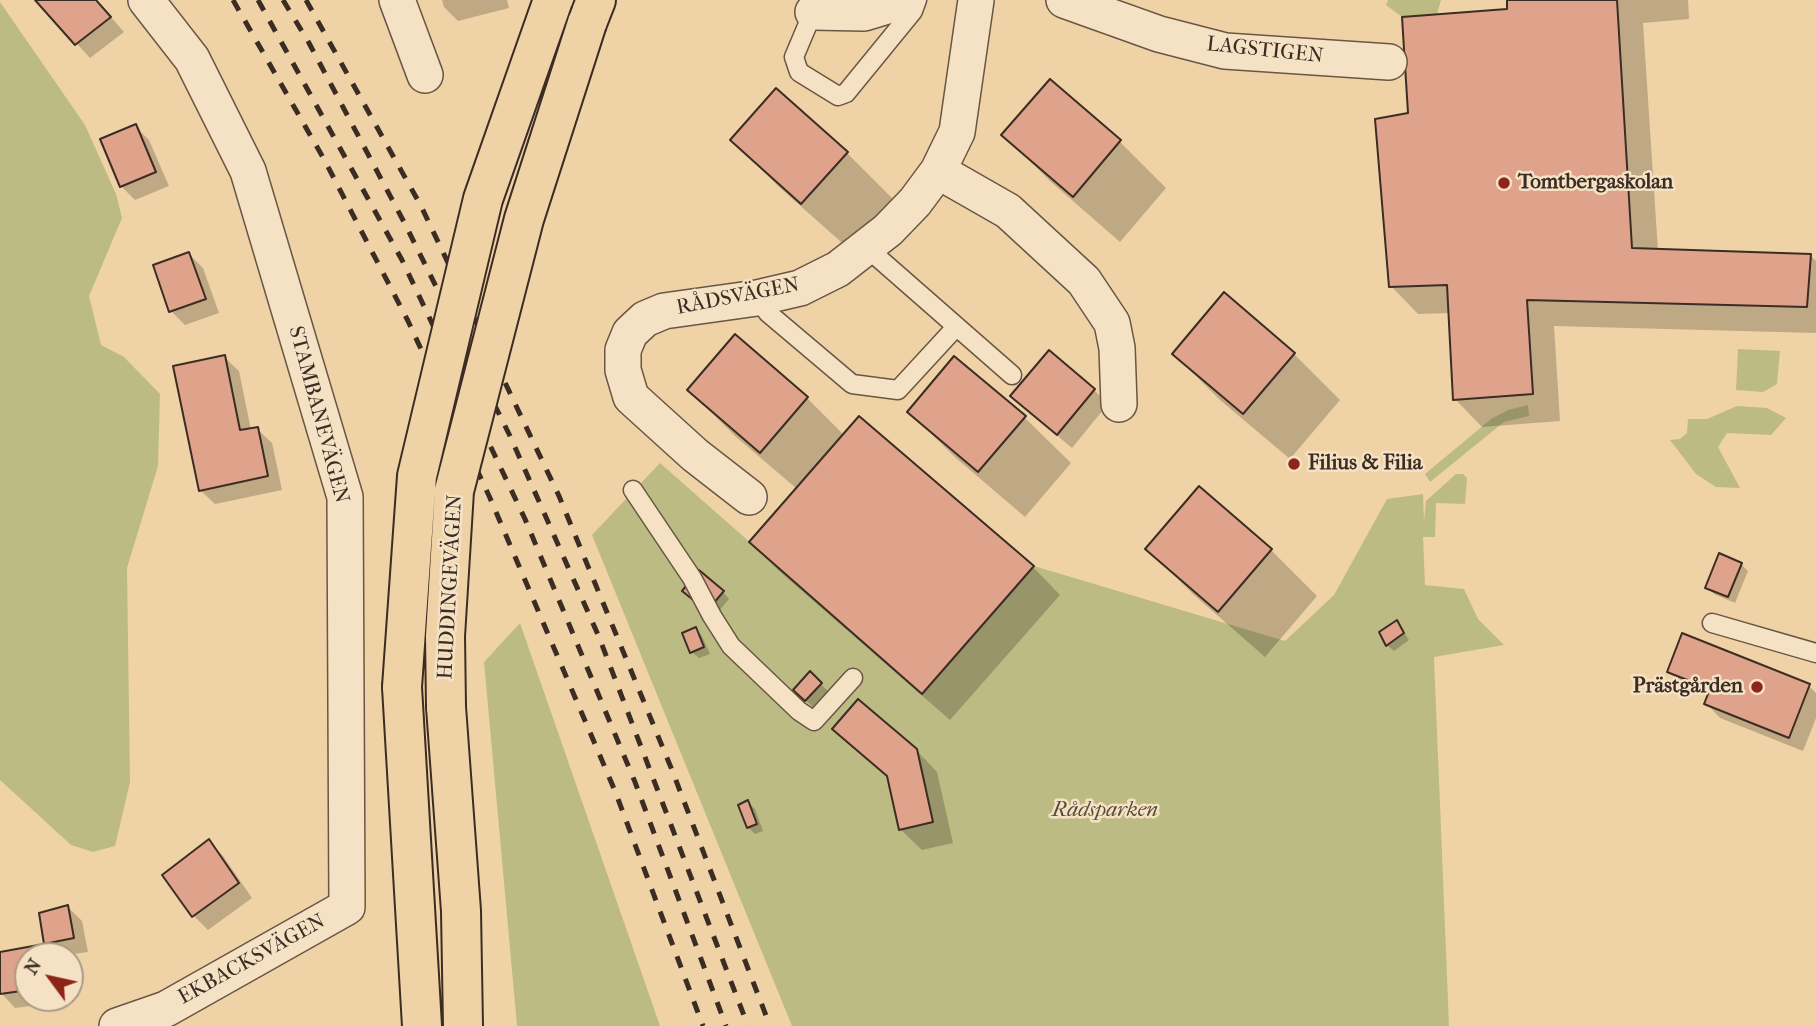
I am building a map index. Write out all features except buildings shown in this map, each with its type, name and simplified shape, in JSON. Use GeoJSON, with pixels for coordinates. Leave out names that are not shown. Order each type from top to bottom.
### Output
{"type":"FeatureCollection","features":[{"type":"Feature","properties":{"kind":"main road","name":"HUDDINGEVÄGEN"},"geometry":{"type":"LineString","coordinates":[[422,1026],[402,687],[417,476],[483,199],[553,0]]}},
{"type":"Feature","properties":{"kind":"main road","name":"HUDDINGEVÄGEN"},"geometry":{"type":"LineString","coordinates":[[463,1026],[461,911],[446,707],[445,636],[454,491],[523,219],[591,12]]}},
{"type":"Feature","properties":{"kind":"street","name":"STAMBANEVÄGEN"},"geometry":{"type":"LineString","coordinates":[[146,0],[192,59],[248,171],[345,497],[347,907]]}},
{"type":"Feature","properties":{"kind":"street"},"geometry":{"type":"LineString","coordinates":[[397,0],[425,75]]}},
{"type":"Feature","properties":{"kind":"street"},"geometry":{"type":"LineString","coordinates":[[812,6],[864,13],[907,0]]}},
{"type":"Feature","properties":{"kind":"street","name":"RÅDSVÄGEN"},"geometry":{"type":"LineString","coordinates":[[749,497],[695,455],[631,397],[623,370],[623,351],[630,333],[645,318],[664,311],[757,298],[800,288],[821,279],[867,248],[888,230],[915,202],[938,171],[957,132],[976,0]]}},
{"type":"Feature","properties":{"kind":"street","name":"LAGSTIGEN"},"geometry":{"type":"LineString","coordinates":[[1064,0],[1159,34],[1225,51],[1389,62]]}},
{"type":"Feature","properties":{"kind":"street"},"geometry":{"type":"LineString","coordinates":[[938,171],[1008,211],[1084,281],[1112,323],[1117,348],[1119,404]]}},
{"type":"Feature","properties":{"kind":"street","name":"EKBACKSVÄGEN"},"geometry":{"type":"LineString","coordinates":[[117,1026],[166,1009],[347,907]]}},
{"type":"Feature","properties":{"kind":"lane"},"geometry":{"type":"LineString","coordinates":[[812,6],[794,57],[799,72],[838,96],[846,93],[913,11],[917,0]]}},
{"type":"Feature","properties":{"kind":"lane"},"geometry":{"type":"LineString","coordinates":[[867,248],[1012,375]]}},
{"type":"Feature","properties":{"kind":"lane"},"geometry":{"type":"LineString","coordinates":[[757,298],[768,313],[852,384],[898,390],[956,327]]}},
{"type":"Feature","properties":{"kind":"lane"},"geometry":{"type":"LineString","coordinates":[[634,490],[692,578],[731,646],[799,710],[814,721],[853,678]]}},
{"type":"Feature","properties":{"kind":"lane"},"geometry":{"type":"LineString","coordinates":[[1712,623],[1816,653]]}},
{"type":"Feature","properties":{"kind":"green space"},"geometry":{"type":"Polygon","coordinates":[[[1388,0],[1441,0],[1437,14],[1402,17],[1386,5],[1388,0]]]}},
{"type":"Feature","properties":{"kind":"green space"},"geometry":{"type":"Polygon","coordinates":[[[0,2],[85,125],[116,194],[122,218],[89,296],[101,345],[124,357],[160,394],[158,466],[127,568],[130,782],[115,846],[93,852],[71,845],[0,780],[0,2]]]}},
{"type":"Feature","properties":{"kind":"green space"},"geometry":{"type":"Polygon","coordinates":[[[1738,349],[1780,351],[1777,384],[1763,392],[1736,390],[1738,349]]]}},
{"type":"Feature","properties":{"kind":"green space"},"geometry":{"type":"Polygon","coordinates":[[[1528,405],[1529,416],[1504,422],[1430,482],[1425,474],[1491,419],[1508,410],[1528,405]]]}},
{"type":"Feature","properties":{"kind":"green space"},"geometry":{"type":"Polygon","coordinates":[[[1737,406],[1767,408],[1786,418],[1771,435],[1727,433],[1718,447],[1740,488],[1716,487],[1696,474],[1670,440],[1680,439],[1687,433],[1688,419],[1707,419],[1737,406]]]}},
{"type":"Feature","properties":{"kind":"green space","name":"Rådsparken"},"geometry":{"type":"Polygon","coordinates":[[[660,463],[922,694],[1034,566],[1285,641],[1334,595],[1387,499],[1423,494],[1424,521],[1426,501],[1456,474],[1463,474],[1467,478],[1465,504],[1436,503],[1435,537],[1423,537],[1425,585],[1464,589],[1478,619],[1504,645],[1434,657],[1449,1026],[792,1026],[592,535],[660,463]]]}},
{"type":"Feature","properties":{"kind":"green space"},"geometry":{"type":"Polygon","coordinates":[[[520,623],[660,1026],[517,1026],[484,662],[520,623]]]}},
{"type":"Feature","properties":{"kind":"railway"},"geometry":{"type":"LineString","coordinates":[[233,0],[325,161],[408,321],[490,498],[615,791],[703,1026]]}},
{"type":"Feature","properties":{"kind":"railway"},"geometry":{"type":"LineString","coordinates":[[258,0],[402,260],[525,519],[635,782],[726,1026]]}},
{"type":"Feature","properties":{"kind":"railway"},"geometry":{"type":"LineString","coordinates":[[283,0],[309,43],[404,222],[510,436],[599,637],[748,1026]]}},
{"type":"Feature","properties":{"kind":"railway"},"geometry":{"type":"LineString","coordinates":[[306,0],[421,206],[559,496],[672,770],[770,1026]]}},
{"type":"Feature","properties":{"kind":"place","name":"Tomtbergaskolan"},"geometry":{"type":"Point","coordinates":[1504,183]}},
{"type":"Feature","properties":{"kind":"place","name":"Filius & Filia"},"geometry":{"type":"Point","coordinates":[1294,464]}},
{"type":"Feature","properties":{"kind":"place","name":"Prästgården"},"geometry":{"type":"Point","coordinates":[1757,687]}}]}
